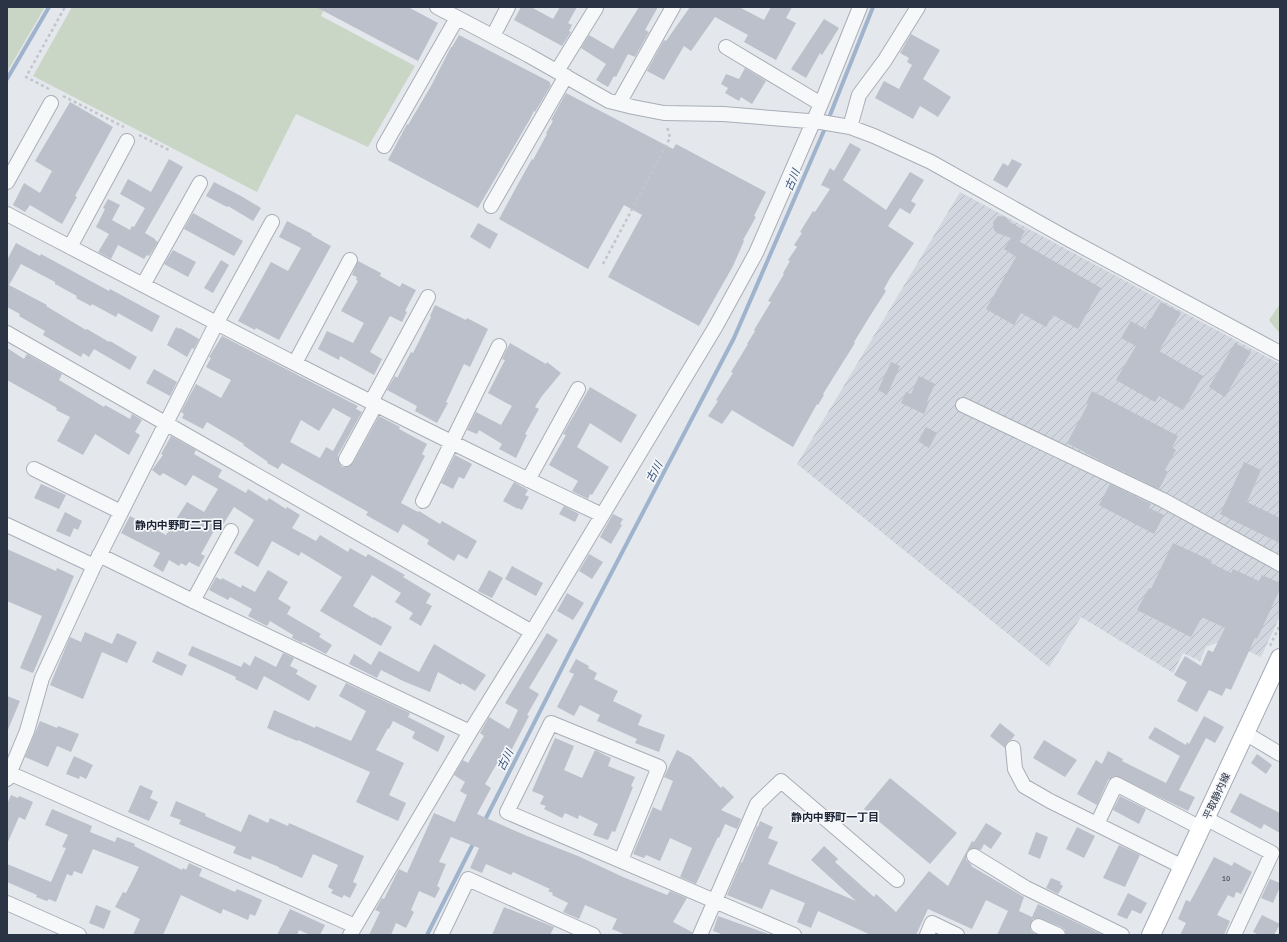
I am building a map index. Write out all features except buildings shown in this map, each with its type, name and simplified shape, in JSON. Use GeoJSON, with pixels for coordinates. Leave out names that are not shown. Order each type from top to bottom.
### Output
{"type":"FeatureCollection","features":[{"type":"Feature","properties":{"kind":"main road","name":"平取静内線"},"geometry":{"type":"LineString","coordinates":[[1151,935],[1280,658]]}},
{"type":"Feature","properties":{"kind":"street"},"geometry":{"type":"LineString","coordinates":[[437,7],[493,36],[609,101],[664,113],[723,114],[834,124],[850,127],[874,136],[931,162],[1070,240],[1280,353]]}},
{"type":"Feature","properties":{"kind":"street"},"geometry":{"type":"LineString","coordinates":[[493,36],[508,7]]}},
{"type":"Feature","properties":{"kind":"street"},"geometry":{"type":"LineString","coordinates":[[619,103],[674,7]]}},
{"type":"Feature","properties":{"kind":"street"},"geometry":{"type":"LineString","coordinates":[[272,222],[216,324],[97,560],[42,678],[28,731],[8,776],[352,930],[716,326],[756,253],[821,104],[860,7]]}},
{"type":"Feature","properties":{"kind":"street"},"geometry":{"type":"LineString","coordinates":[[850,127],[859,95],[885,60],[918,7]]}},
{"type":"Feature","properties":{"kind":"street"},"geometry":{"type":"LineString","coordinates":[[491,206],[596,8]]}},
{"type":"Feature","properties":{"kind":"street"},"geometry":{"type":"LineString","coordinates":[[384,146],[457,18]]}},
{"type":"Feature","properties":{"kind":"street"},"geometry":{"type":"LineString","coordinates":[[726,47],[821,104]]}},
{"type":"Feature","properties":{"kind":"street"},"geometry":{"type":"LineString","coordinates":[[7,182],[54,96]]}},
{"type":"Feature","properties":{"kind":"street"},"geometry":{"type":"LineString","coordinates":[[70,247],[130,135]]}},
{"type":"Feature","properties":{"kind":"street"},"geometry":{"type":"LineString","coordinates":[[143,285],[200,183]]}},
{"type":"Feature","properties":{"kind":"street"},"geometry":{"type":"LineString","coordinates":[[7,214],[216,324],[451,442],[602,515]]}},
{"type":"Feature","properties":{"kind":"street"},"geometry":{"type":"LineString","coordinates":[[295,363],[350,260]]}},
{"type":"Feature","properties":{"kind":"street"},"geometry":{"type":"LineString","coordinates":[[346,459],[428,297]]}},
{"type":"Feature","properties":{"kind":"street"},"geometry":{"type":"LineString","coordinates":[[7,333],[166,422],[532,632]]}},
{"type":"Feature","properties":{"kind":"street"},"geometry":{"type":"LineString","coordinates":[[423,501],[499,346]]}},
{"type":"Feature","properties":{"kind":"street"},"geometry":{"type":"LineString","coordinates":[[528,480],[578,389]]}},
{"type":"Feature","properties":{"kind":"street"},"geometry":{"type":"LineString","coordinates":[[963,405],[1164,500],[1280,564]]}},
{"type":"Feature","properties":{"kind":"street"},"geometry":{"type":"LineString","coordinates":[[34,469],[121,512]]}},
{"type":"Feature","properties":{"kind":"street"},"geometry":{"type":"LineString","coordinates":[[7,525],[97,560],[193,601],[470,732]]}},
{"type":"Feature","properties":{"kind":"street"},"geometry":{"type":"LineString","coordinates":[[193,601],[230,531]]}},
{"type":"Feature","properties":{"kind":"street"},"geometry":{"type":"LineString","coordinates":[[621,860],[659,767],[551,723],[507,812],[794,935]]}},
{"type":"Feature","properties":{"kind":"street"},"geometry":{"type":"LineString","coordinates":[[1245,733],[1280,754]]}},
{"type":"Feature","properties":{"kind":"street"},"geometry":{"type":"LineString","coordinates":[[1013,748],[1015,769],[1024,786],[1050,801],[1183,866]]}},
{"type":"Feature","properties":{"kind":"street"},"geometry":{"type":"LineString","coordinates":[[700,935],[757,804],[781,781],[897,880]]}},
{"type":"Feature","properties":{"kind":"street"},"geometry":{"type":"LineString","coordinates":[[1097,824],[1116,784],[1276,856],[1234,935]]}},
{"type":"Feature","properties":{"kind":"street"},"geometry":{"type":"LineString","coordinates":[[974,856],[1026,888],[1122,935]]}},
{"type":"Feature","properties":{"kind":"street"},"geometry":{"type":"LineString","coordinates":[[441,935],[468,879],[593,935]]}},
{"type":"Feature","properties":{"kind":"street"},"geometry":{"type":"LineString","coordinates":[[7,903],[79,935]]}},
{"type":"Feature","properties":{"kind":"street"},"geometry":{"type":"LineString","coordinates":[[927,935],[932,923],[956,935]]}},
{"type":"Feature","properties":{"kind":"street"},"geometry":{"type":"LineString","coordinates":[[1038,926],[1058,935]]}},
{"type":"Feature","properties":{"kind":"path"},"geometry":{"type":"LineString","coordinates":[[65,7],[26,77],[54,96],[130,135],[169,150]]}},
{"type":"Feature","properties":{"kind":"path"},"geometry":{"type":"LineString","coordinates":[[602,264],[670,138],[664,113]]}},
{"type":"Feature","properties":{"kind":"shaded area"},"geometry":{"type":"Polygon","coordinates":[[[960,192],[1280,364],[1280,616],[1261,657],[1224,640],[1206,647],[1200,661],[1183,653],[1173,673],[1081,617],[1049,667],[797,464],[960,192]]]}},
{"type":"Feature","properties":{"kind":"green space"},"geometry":{"type":"Polygon","coordinates":[[[7,7],[45,7],[7,72],[7,7]]]}},
{"type":"Feature","properties":{"kind":"green space"},"geometry":{"type":"Polygon","coordinates":[[[72,7],[325,7],[321,16],[415,66],[368,147],[296,114],[257,192],[33,76],[72,7]]]}},
{"type":"Feature","properties":{"kind":"green space"},"geometry":{"type":"Polygon","coordinates":[[[1280,304],[1280,334],[1269,320],[1280,304]]]}},
{"type":"Feature","properties":{"kind":"waterway"},"geometry":{"type":"LineString","coordinates":[[7,79],[49,7]]}},
{"type":"Feature","properties":{"kind":"waterway","name":"古川"},"geometry":{"type":"LineString","coordinates":[[828,120],[873,7]]}},
{"type":"Feature","properties":{"kind":"waterway","name":"古川"},"geometry":{"type":"LineString","coordinates":[[484,822],[568,656],[734,338],[826,126]]}},
{"type":"Feature","properties":{"kind":"waterway","name":"古川"},"geometry":{"type":"LineString","coordinates":[[427,935],[474,842]]}},
{"type":"Feature","properties":{"kind":"district","name":"静内中野町二丁目"},"geometry":{"type":"Point","coordinates":[179,525]}},
{"type":"Feature","properties":{"kind":"district","name":"静内中野町一丁目"},"geometry":{"type":"Point","coordinates":[835,817]}}]}
